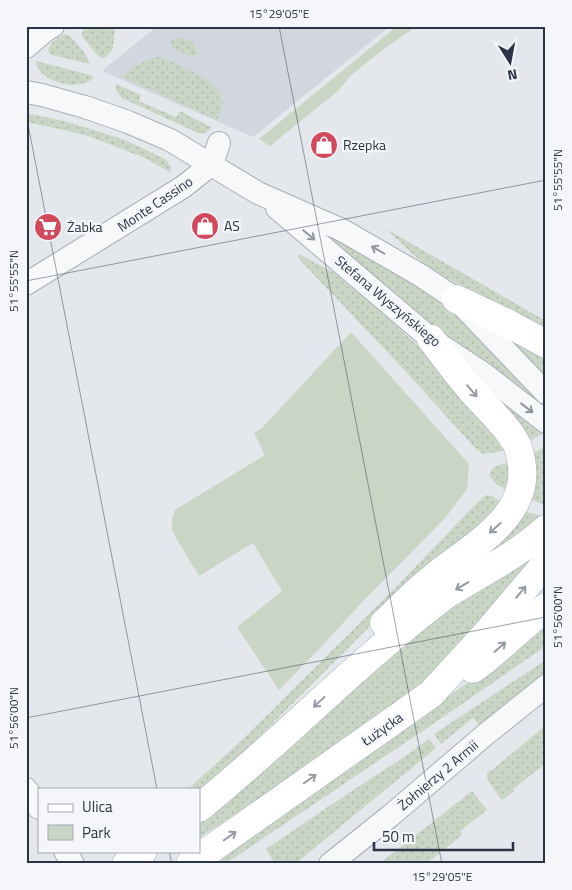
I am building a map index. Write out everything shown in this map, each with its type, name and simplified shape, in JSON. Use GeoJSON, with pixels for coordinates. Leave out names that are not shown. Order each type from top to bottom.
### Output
{"type":"FeatureCollection","features":[{"type":"Feature","properties":{"kind":"main road"},"geometry":{"type":"LineString","coordinates":[[456,299],[546,344]]}},
{"type":"Feature","properties":{"kind":"main road"},"geometry":{"type":"LineString","coordinates":[[355,669],[384,623],[433,577],[505,519],[516,502],[521,488],[523,470],[517,446],[506,428],[469,388],[431,340]]}},
{"type":"Feature","properties":{"kind":"main road"},"geometry":{"type":"LineString","coordinates":[[200,807],[355,669],[419,616],[446,595],[513,555],[546,530]]}},
{"type":"Feature","properties":{"kind":"main road","name":"Łużycka"},"geometry":{"type":"LineString","coordinates":[[190,864],[431,694],[486,635],[546,563]]}},
{"type":"Feature","properties":{"kind":"main road"},"geometry":{"type":"LineString","coordinates":[[431,694],[458,680],[484,662],[546,607]]}},
{"type":"Feature","properties":{"kind":"main road"},"geometry":{"type":"LineString","coordinates":[[126,864],[141,852]]}},
{"type":"Feature","properties":{"kind":"street"},"geometry":{"type":"LineString","coordinates":[[26,47],[53,26]]}},
{"type":"Feature","properties":{"kind":"street","name":"Stefana Wyszyńskiego"},"geometry":{"type":"LineString","coordinates":[[26,92],[85,107],[128,122],[170,140],[258,192],[342,230],[420,275],[456,299],[546,393]]}},
{"type":"Feature","properties":{"kind":"street"},"geometry":{"type":"LineString","coordinates":[[212,164],[219,143]]}},
{"type":"Feature","properties":{"kind":"street","name":"Monte Cassino"},"geometry":{"type":"LineString","coordinates":[[26,284],[175,192],[212,164]]}},
{"type":"Feature","properties":{"kind":"street","name":"Stefana Wyszyńskiego"},"geometry":{"type":"LineString","coordinates":[[258,192],[431,340],[484,374],[546,422]]}},
{"type":"Feature","properties":{"kind":"street","name":"Żołnierzy 2 Armii"},"geometry":{"type":"LineString","coordinates":[[330,864],[396,811],[478,740],[546,686]]}},
{"type":"Feature","properties":{"kind":"street"},"geometry":{"type":"LineString","coordinates":[[26,789],[38,807]]}},
{"type":"Feature","properties":{"kind":"street"},"geometry":{"type":"LineString","coordinates":[[66,852],[73,864]]}},
{"type":"Feature","properties":{"kind":"shaded area"},"geometry":{"type":"Polygon","coordinates":[[[157,26],[390,26],[253,137],[102,71],[157,26]]]}},
{"type":"Feature","properties":{"kind":"green space"},"geometry":{"type":"Polygon","coordinates":[[[92,26],[115,26],[113,49],[106,57],[98,56],[82,36],[84,29],[92,26]]]}},
{"type":"Feature","properties":{"kind":"green space"},"geometry":{"type":"Polygon","coordinates":[[[397,26],[417,26],[385,48],[350,76],[339,90],[270,146],[259,139],[397,26]]]}},
{"type":"Feature","properties":{"kind":"green space"},"geometry":{"type":"Polygon","coordinates":[[[66,34],[80,47],[90,64],[49,53],[53,41],[66,34]]]}},
{"type":"Feature","properties":{"kind":"green space"},"geometry":{"type":"Polygon","coordinates":[[[179,38],[192,42],[196,47],[197,54],[191,57],[171,47],[171,40],[179,38]]]}},
{"type":"Feature","properties":{"kind":"green space"},"geometry":{"type":"Polygon","coordinates":[[[159,57],[197,74],[217,89],[221,95],[222,102],[217,120],[122,77],[139,64],[159,57]]]}},
{"type":"Feature","properties":{"kind":"green space"},"geometry":{"type":"Polygon","coordinates":[[[36,61],[94,77],[88,82],[80,84],[60,83],[44,75],[38,68],[36,61]]]}},
{"type":"Feature","properties":{"kind":"green space"},"geometry":{"type":"Polygon","coordinates":[[[116,84],[141,95],[139,101],[176,117],[180,111],[212,128],[205,133],[198,133],[122,98],[116,90],[116,84]]]}},
{"type":"Feature","properties":{"kind":"green space"},"geometry":{"type":"Polygon","coordinates":[[[26,113],[68,122],[125,140],[165,159],[171,167],[171,173],[145,158],[88,136],[26,122],[26,113]]]}},
{"type":"Feature","properties":{"kind":"green space"},"geometry":{"type":"Polygon","coordinates":[[[386,229],[546,321],[546,337],[432,269],[386,229]]]}},
{"type":"Feature","properties":{"kind":"green space"},"geometry":{"type":"Polygon","coordinates":[[[329,232],[412,283],[439,302],[494,350],[546,402],[546,413],[322,239],[329,232]]]}},
{"type":"Feature","properties":{"kind":"green space"},"geometry":{"type":"Polygon","coordinates":[[[299,254],[334,273],[418,346],[454,384],[510,450],[483,454],[476,449],[301,261],[298,257],[299,254]]]}},
{"type":"Feature","properties":{"kind":"green space"},"geometry":{"type":"Polygon","coordinates":[[[494,323],[546,354],[546,383],[494,323]]]}},
{"type":"Feature","properties":{"kind":"green space"},"geometry":{"type":"Polygon","coordinates":[[[351,332],[469,464],[467,489],[446,517],[279,690],[237,627],[282,591],[253,543],[199,576],[172,531],[172,519],[175,510],[265,455],[254,433],[262,428],[351,332]]]}},
{"type":"Feature","properties":{"kind":"green space"},"geometry":{"type":"Polygon","coordinates":[[[469,372],[546,432],[525,443],[469,372]]]}},
{"type":"Feature","properties":{"kind":"green space"},"geometry":{"type":"Polygon","coordinates":[[[546,446],[546,505],[526,498],[529,455],[546,446]]]}},
{"type":"Feature","properties":{"kind":"green space"},"geometry":{"type":"Polygon","coordinates":[[[514,462],[511,492],[497,485],[489,475],[496,466],[514,462]]]}},
{"type":"Feature","properties":{"kind":"green space"},"geometry":{"type":"Polygon","coordinates":[[[486,495],[492,496],[506,505],[397,599],[217,777],[200,792],[200,788],[189,788],[242,740],[399,584],[486,495]]]}},
{"type":"Feature","properties":{"kind":"green space"},"geometry":{"type":"Polygon","coordinates":[[[519,510],[546,517],[395,621],[519,510]]]}},
{"type":"Feature","properties":{"kind":"green space"},"geometry":{"type":"Polygon","coordinates":[[[546,538],[546,552],[436,676],[348,741],[200,837],[200,824],[280,757],[417,624],[546,538]]]}},
{"type":"Feature","properties":{"kind":"green space"},"geometry":{"type":"Polygon","coordinates":[[[546,617],[546,646],[225,864],[211,864],[473,679],[546,617]]]}},
{"type":"Feature","properties":{"kind":"green space"},"geometry":{"type":"Polygon","coordinates":[[[546,660],[546,674],[481,727],[473,718],[441,744],[434,734],[546,660]]]}},
{"type":"Feature","properties":{"kind":"green space"},"geometry":{"type":"Polygon","coordinates":[[[546,725],[546,763],[502,800],[488,781],[487,772],[492,770],[546,725]]]}},
{"type":"Feature","properties":{"kind":"green space"},"geometry":{"type":"Polygon","coordinates":[[[429,739],[436,748],[295,864],[275,864],[266,849],[429,739]]]}},
{"type":"Feature","properties":{"kind":"green space"},"geometry":{"type":"Polygon","coordinates":[[[472,791],[487,810],[460,831],[462,835],[426,864],[379,864],[472,791]]]}},
{"type":"Feature","properties":{"kind":"place","name":"Rzepka"},"geometry":{"type":"Point","coordinates":[324,145]}},
{"type":"Feature","properties":{"kind":"place","name":"AS"},"geometry":{"type":"Point","coordinates":[205,226]}},
{"type":"Feature","properties":{"kind":"place","name":"Żabka"},"geometry":{"type":"Point","coordinates":[48,227]}}]}
